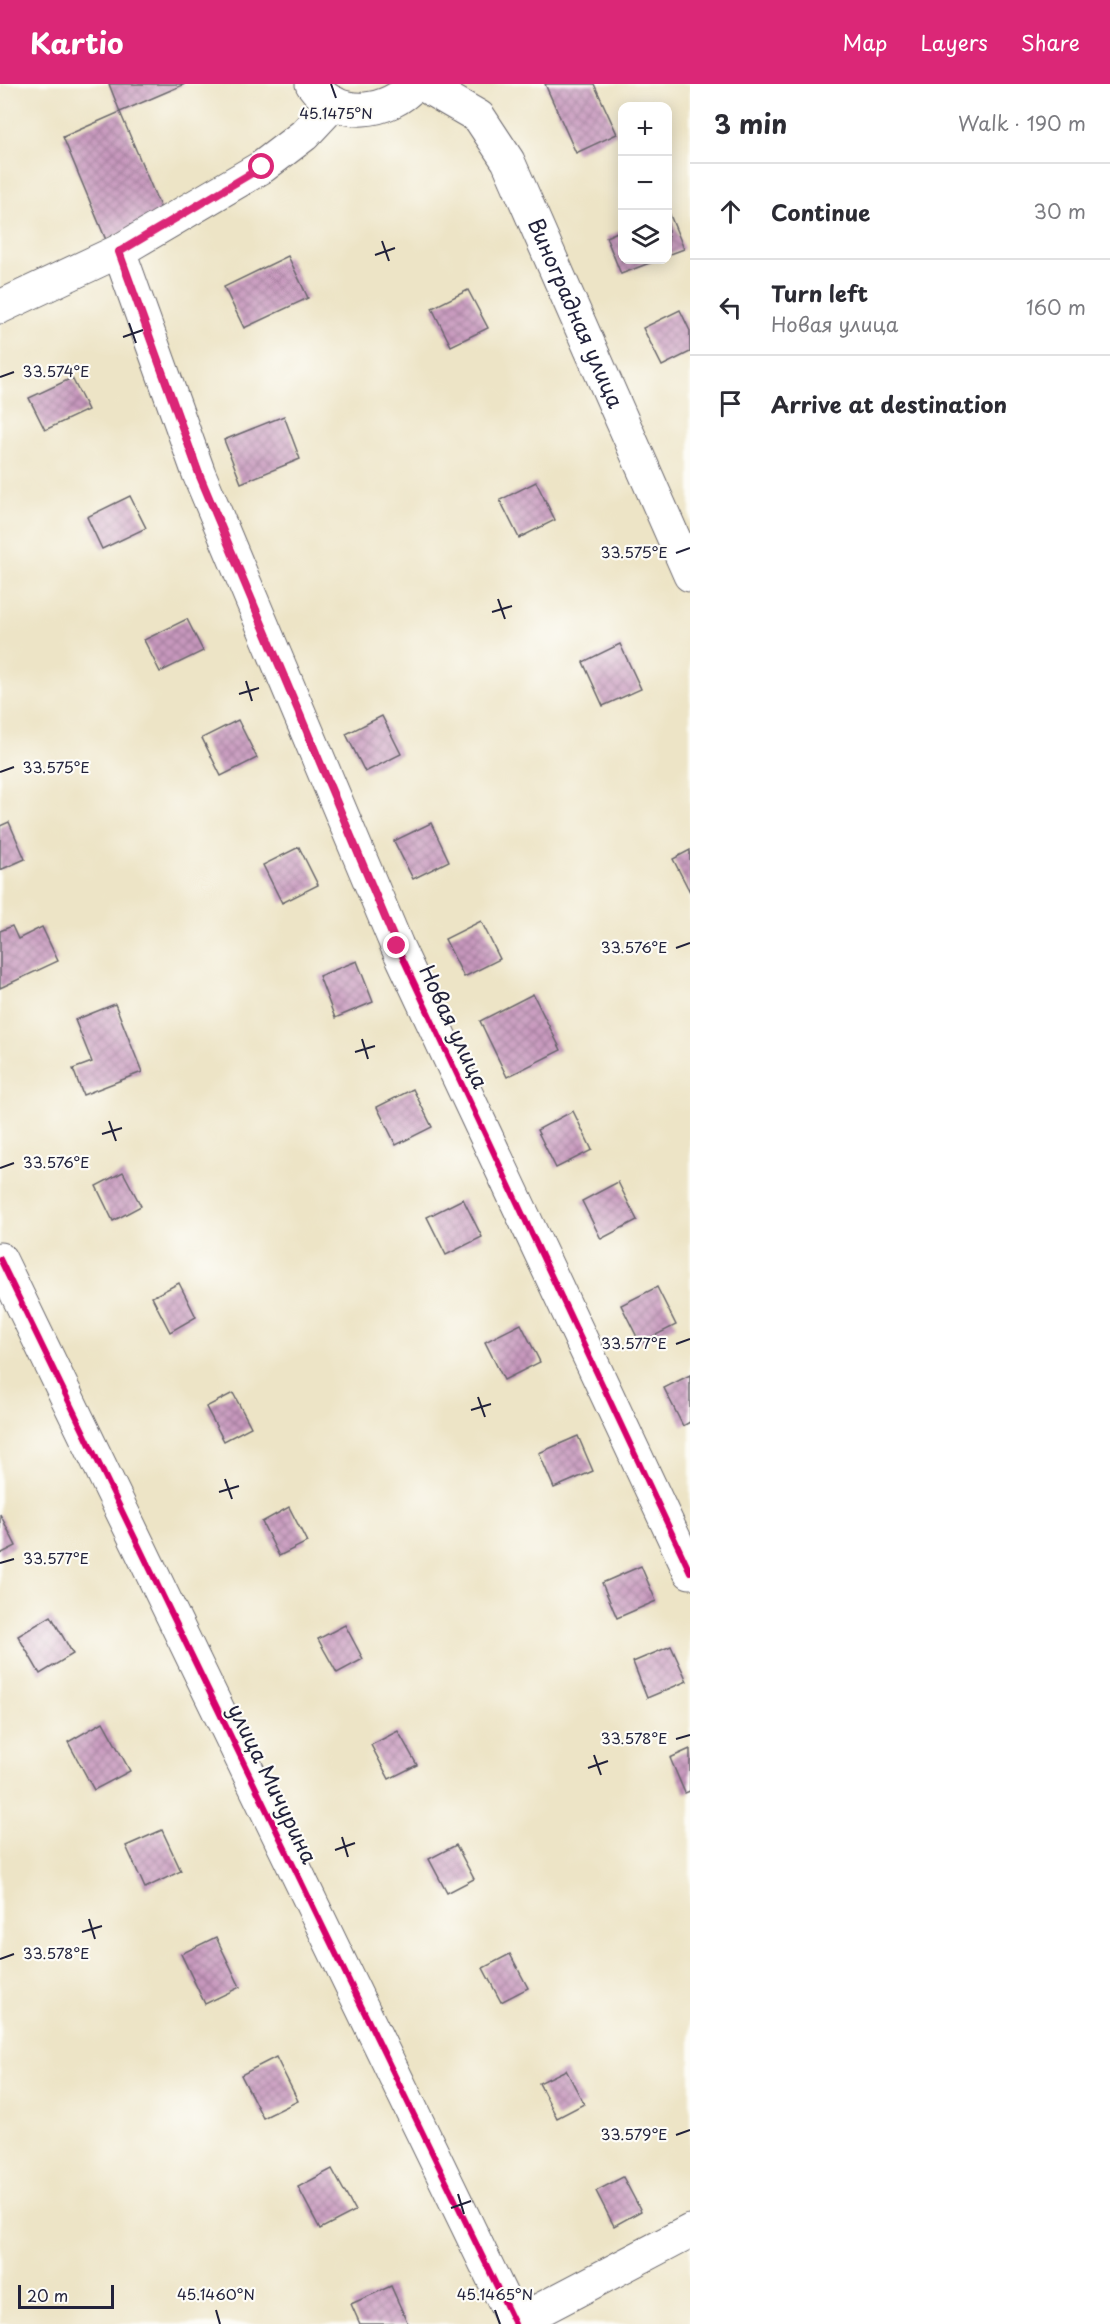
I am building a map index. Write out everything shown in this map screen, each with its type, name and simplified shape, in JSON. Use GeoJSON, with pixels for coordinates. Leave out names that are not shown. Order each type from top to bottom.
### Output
{"type":"FeatureCollection","features":[{"type":"Feature","properties":{"kind":"street"},"geometry":{"type":"LineString","coordinates":[[0,307],[119,252],[262,167],[303,135],[323,93],[352,109],[370,109],[389,105],[405,95],[415,84]]}},
{"type":"Feature","properties":{"kind":"street","name":"Виноградная улица"},"geometry":{"type":"LineString","coordinates":[[422,84],[479,117],[508,161],[690,575]]}},
{"type":"Feature","properties":{"kind":"street","name":"Новая улица"},"geometry":{"type":"LineString","coordinates":[[119,252],[199,474],[397,946],[690,1572]]}},
{"type":"Feature","properties":{"kind":"street","name":"улица Мичурина"},"geometry":{"type":"LineString","coordinates":[[0,1259],[515,2324]]}},
{"type":"Feature","properties":{"kind":"street"},"geometry":{"type":"LineString","coordinates":[[515,2324],[690,2231]]}},
{"type":"Feature","properties":{"kind":"building"},"geometry":{"type":"Polygon","coordinates":[[[109,84],[185,84],[120,112],[109,84]]]}},
{"type":"Feature","properties":{"kind":"building"},"geometry":{"type":"Polygon","coordinates":[[[545,84],[594,84],[617,134],[576,153],[545,84]]]}},
{"type":"Feature","properties":{"kind":"building"},"geometry":{"type":"Polygon","coordinates":[[[120,112],[164,216],[106,240],[63,137],[120,112]]]}},
{"type":"Feature","properties":{"kind":"building"},"geometry":{"type":"Polygon","coordinates":[[[672,220],[684,249],[672,254],[672,220]]]}},
{"type":"Feature","properties":{"kind":"building"},"geometry":{"type":"Polygon","coordinates":[[[618,232],[618,264],[647,264],[621,274],[606,237],[618,232]]]}},
{"type":"Feature","properties":{"kind":"building"},"geometry":{"type":"Polygon","coordinates":[[[288,256],[308,298],[244,328],[224,287],[288,256]]]}},
{"type":"Feature","properties":{"kind":"building"},"geometry":{"type":"Polygon","coordinates":[[[468,290],[488,328],[451,346],[432,308],[468,290]]]}},
{"type":"Feature","properties":{"kind":"building"},"geometry":{"type":"Polygon","coordinates":[[[680,310],[690,331],[690,352],[662,366],[643,328],[680,310]]]}},
{"type":"Feature","properties":{"kind":"building"},"geometry":{"type":"Polygon","coordinates":[[[72,378],[88,410],[45,430],[29,398],[72,378]]]}},
{"type":"Feature","properties":{"kind":"building"},"geometry":{"type":"Polygon","coordinates":[[[284,416],[300,459],[241,483],[224,440],[284,416]]]}},
{"type":"Feature","properties":{"kind":"building"},"geometry":{"type":"Polygon","coordinates":[[[536,482],[555,520],[519,538],[500,500],[536,482]]]}},
{"type":"Feature","properties":{"kind":"building"},"geometry":{"type":"Polygon","coordinates":[[[130,496],[146,528],[102,549],[87,517],[130,496]]]}},
{"type":"Feature","properties":{"kind":"building"},"geometry":{"type":"Polygon","coordinates":[[[187,619],[203,651],[160,672],[144,640],[187,619]]]}},
{"type":"Feature","properties":{"kind":"building"},"geometry":{"type":"Polygon","coordinates":[[[620,644],[641,689],[603,706],[583,662],[620,644]]]}},
{"type":"Feature","properties":{"kind":"building"},"geometry":{"type":"Polygon","coordinates":[[[382,716],[401,754],[365,772],[346,734],[382,716]]]}},
{"type":"Feature","properties":{"kind":"building"},"geometry":{"type":"Polygon","coordinates":[[[238,720],[257,758],[221,776],[202,738],[238,720]]]}},
{"type":"Feature","properties":{"kind":"building"},"geometry":{"type":"Polygon","coordinates":[[[9,822],[25,859],[0,870],[0,826],[9,822]]]}},
{"type":"Feature","properties":{"kind":"building"},"geometry":{"type":"Polygon","coordinates":[[[431,823],[449,861],[413,879],[394,841],[431,823]]]}},
{"type":"Feature","properties":{"kind":"building"},"geometry":{"type":"Polygon","coordinates":[[[299,847],[318,885],[282,903],[263,865],[299,847]]]}},
{"type":"Feature","properties":{"kind":"building"},"geometry":{"type":"Polygon","coordinates":[[[690,850],[690,892],[673,859],[690,850]]]}},
{"type":"Feature","properties":{"kind":"building"},"geometry":{"type":"Polygon","coordinates":[[[481,921],[500,959],[464,977],[445,939],[481,921]]]}},
{"type":"Feature","properties":{"kind":"building"},"geometry":{"type":"Polygon","coordinates":[[[12,926],[18,939],[42,927],[58,961],[0,988],[0,931],[12,926]]]}},
{"type":"Feature","properties":{"kind":"building"},"geometry":{"type":"Polygon","coordinates":[[[357,961],[373,1002],[335,1018],[319,976],[357,961]]]}},
{"type":"Feature","properties":{"kind":"building"},"geometry":{"type":"Polygon","coordinates":[[[533,994],[561,1050],[507,1077],[480,1021],[533,994]]]}},
{"type":"Feature","properties":{"kind":"building"},"geometry":{"type":"Polygon","coordinates":[[[115,1004],[142,1072],[83,1095],[73,1069],[92,1062],[75,1020],[115,1004]]]}},
{"type":"Feature","properties":{"kind":"building"},"geometry":{"type":"Polygon","coordinates":[[[413,1089],[432,1127],[396,1145],[377,1107],[413,1089]]]}},
{"type":"Feature","properties":{"kind":"building"},"geometry":{"type":"Polygon","coordinates":[[[573,1111],[592,1150],[556,1168],[537,1130],[573,1111]]]}},
{"type":"Feature","properties":{"kind":"building"},"geometry":{"type":"Polygon","coordinates":[[[123,1172],[141,1206],[113,1221],[96,1186],[123,1172]]]}},
{"type":"Feature","properties":{"kind":"building"},"geometry":{"type":"Polygon","coordinates":[[[618,1182],[637,1220],[601,1239],[582,1201],[618,1182]]]}},
{"type":"Feature","properties":{"kind":"building"},"geometry":{"type":"Polygon","coordinates":[[[463,1199],[482,1237],[446,1255],[427,1217],[463,1199]]]}},
{"type":"Feature","properties":{"kind":"building"},"geometry":{"type":"Polygon","coordinates":[[[179,1283],[196,1317],[170,1332],[152,1297],[179,1283]]]}},
{"type":"Feature","properties":{"kind":"building"},"geometry":{"type":"Polygon","coordinates":[[[657,1287],[676,1325],[640,1343],[621,1305],[657,1287]]]}},
{"type":"Feature","properties":{"kind":"building"},"geometry":{"type":"Polygon","coordinates":[[[521,1324],[540,1362],[504,1380],[485,1342],[521,1324]]]}},
{"type":"Feature","properties":{"kind":"building"},"geometry":{"type":"Polygon","coordinates":[[[690,1375],[690,1422],[683,1426],[664,1388],[690,1375]]]}},
{"type":"Feature","properties":{"kind":"building"},"geometry":{"type":"Polygon","coordinates":[[[233,1393],[251,1427],[224,1441],[206,1407],[233,1393]]]}},
{"type":"Feature","properties":{"kind":"building"},"geometry":{"type":"Polygon","coordinates":[[[578,1436],[593,1471],[554,1488],[539,1453],[578,1436]]]}},
{"type":"Feature","properties":{"kind":"building"},"geometry":{"type":"Polygon","coordinates":[[[289,1507],[307,1542],[279,1556],[262,1522],[289,1507]]]}},
{"type":"Feature","properties":{"kind":"building"},"geometry":{"type":"Polygon","coordinates":[[[0,1514],[16,1546],[0,1554],[0,1514]]]}},
{"type":"Feature","properties":{"kind":"building"},"geometry":{"type":"Polygon","coordinates":[[[641,1566],[656,1601],[617,1618],[602,1583],[641,1566]]]}},
{"type":"Feature","properties":{"kind":"building"},"geometry":{"type":"Polygon","coordinates":[[[51,1616],[73,1654],[40,1674],[18,1636],[51,1616]]]}},
{"type":"Feature","properties":{"kind":"building"},"geometry":{"type":"Polygon","coordinates":[[[345,1625],[363,1659],[337,1673],[318,1639],[345,1625]]]}},
{"type":"Feature","properties":{"kind":"building"},"geometry":{"type":"Polygon","coordinates":[[[671,1646],[687,1681],[647,1698],[633,1662],[671,1646]]]}},
{"type":"Feature","properties":{"kind":"building"},"geometry":{"type":"Polygon","coordinates":[[[103,1722],[130,1771],[94,1790],[68,1742],[103,1722]]]}},
{"type":"Feature","properties":{"kind":"building"},"geometry":{"type":"Polygon","coordinates":[[[398,1731],[417,1765],[389,1779],[371,1745],[398,1731]]]}},
{"type":"Feature","properties":{"kind":"building"},"geometry":{"type":"Polygon","coordinates":[[[690,1749],[690,1791],[685,1793],[670,1758],[690,1749]]]}},
{"type":"Feature","properties":{"kind":"building"},"geometry":{"type":"Polygon","coordinates":[[[162,1830],[181,1871],[145,1888],[126,1846],[162,1830]]]}},
{"type":"Feature","properties":{"kind":"building"},"geometry":{"type":"Polygon","coordinates":[[[456,1845],[474,1879],[447,1893],[429,1859],[456,1845]]]}},
{"type":"Feature","properties":{"kind":"building"},"geometry":{"type":"Polygon","coordinates":[[[216,1937],[240,1987],[205,2004],[181,1954],[216,1937]]]}},
{"type":"Feature","properties":{"kind":"building"},"geometry":{"type":"Polygon","coordinates":[[[510,1954],[528,1988],[501,2002],[483,1968],[510,1954]]]}},
{"type":"Feature","properties":{"kind":"building"},"geometry":{"type":"Polygon","coordinates":[[[276,2057],[298,2101],[263,2118],[241,2075],[276,2057]]]}},
{"type":"Feature","properties":{"kind":"building"},"geometry":{"type":"Polygon","coordinates":[[[566,2070],[584,2104],[557,2118],[539,2083],[566,2070]]]}},
{"type":"Feature","properties":{"kind":"building"},"geometry":{"type":"Polygon","coordinates":[[[332,2169],[355,2211],[320,2229],[298,2187],[332,2169]]]}},
{"type":"Feature","properties":{"kind":"building"},"geometry":{"type":"Polygon","coordinates":[[[623,2177],[641,2211],[614,2226],[596,2191],[623,2177]]]}},
{"type":"Feature","properties":{"kind":"building"},"geometry":{"type":"Polygon","coordinates":[[[391,2286],[408,2324],[360,2324],[351,2304],[391,2286]]]}},
{"type":"Feature","properties":{"kind":"cycle path"},"geometry":{"type":"LineString","coordinates":[[119,251],[199,474],[397,946],[690,1572]]}},
{"type":"Feature","properties":{"kind":"cycle path"},"geometry":{"type":"LineString","coordinates":[[0,1259],[515,2324]]}},
{"type":"Feature","properties":{"kind":"route"},"geometry":{"type":"LineString","coordinates":[[262,167],[119,252],[199,474],[397,946]]}}]}
